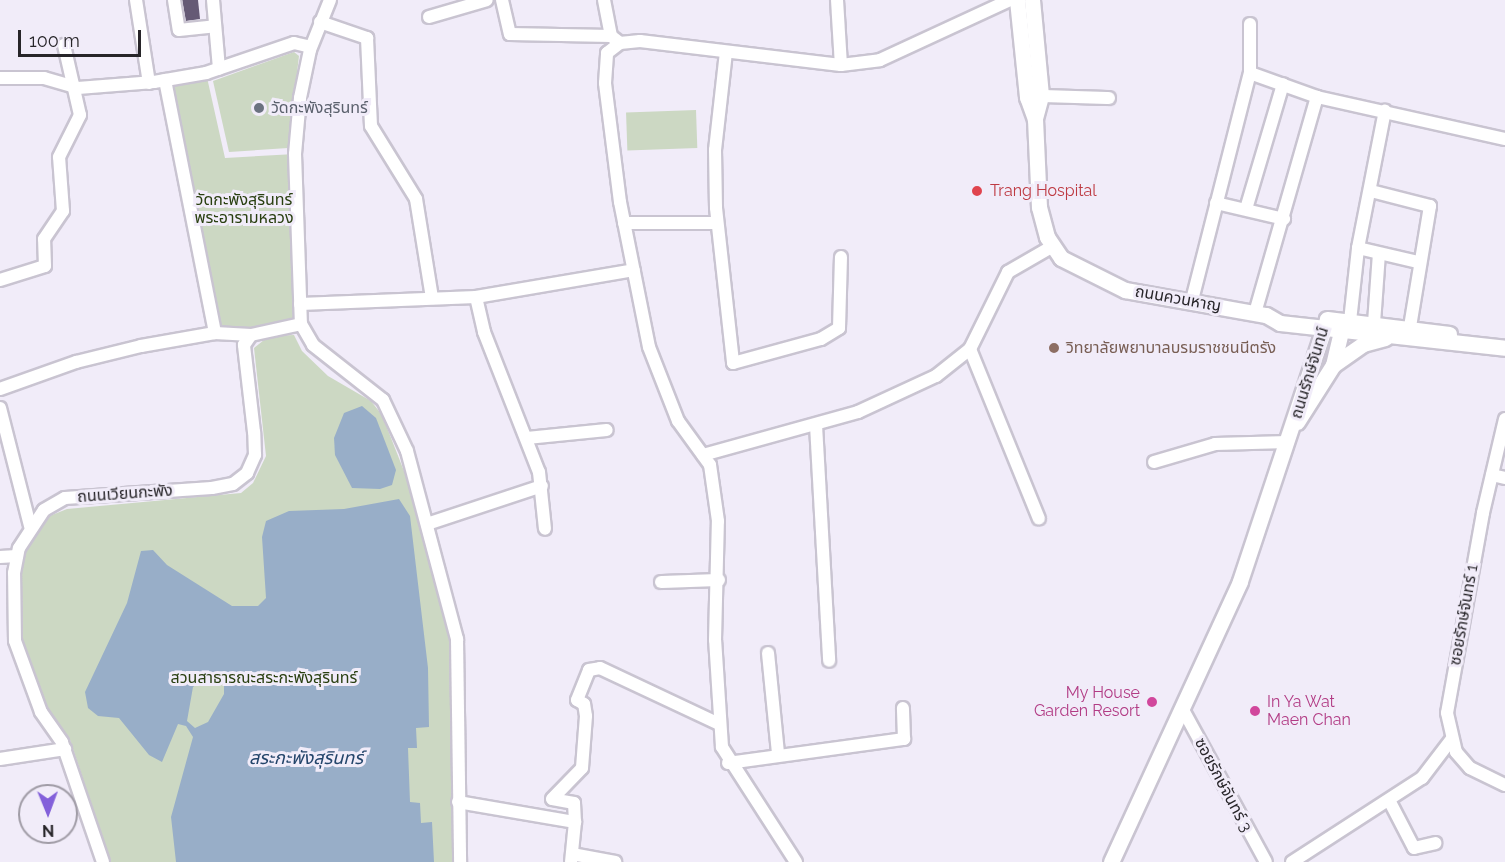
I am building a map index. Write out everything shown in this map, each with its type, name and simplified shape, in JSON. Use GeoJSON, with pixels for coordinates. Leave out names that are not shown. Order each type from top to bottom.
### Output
{"type":"FeatureCollection","features":[{"type":"Feature","properties":{"kind":"main road","name":"ถนนควนหาญ"},"geometry":{"type":"LineString","coordinates":[[1017,0],[1028,97],[1035,119],[1039,207],[1053,246],[1061,258],[1125,290],[1326,324]]}},
{"type":"Feature","properties":{"kind":"main road","name":"ถนนควนหาญ"},"geometry":{"type":"LineString","coordinates":[[1032,0],[1041,96],[1035,119]]}},
{"type":"Feature","properties":{"kind":"main road","name":"ถนนควนหาญ"},"geometry":{"type":"LineString","coordinates":[[1261,314],[1291,324],[1345,324]]}},
{"type":"Feature","properties":{"kind":"main road","name":"ถนนรักษ์จันทน์"},"geometry":{"type":"LineString","coordinates":[[1345,324],[1374,323],[1405,332]]}},
{"type":"Feature","properties":{"kind":"main road"},"geometry":{"type":"LineString","coordinates":[[1291,324],[1308,339],[1311,362]]}},
{"type":"Feature","properties":{"kind":"main road","name":"ถนนรักษ์จันทน์"},"geometry":{"type":"LineString","coordinates":[[1294,427],[1311,362],[1326,324]]}},
{"type":"Feature","properties":{"kind":"main road","name":"ถนนรักษ์จันทน์"},"geometry":{"type":"LineString","coordinates":[[1345,324],[1504,348]]}},
{"type":"Feature","properties":{"kind":"main road","name":"ถนนรักษ์จันทน์"},"geometry":{"type":"LineString","coordinates":[[1294,427],[1333,364],[1345,324]]}},
{"type":"Feature","properties":{"kind":"main road"},"geometry":{"type":"LineString","coordinates":[[1333,364],[1363,344],[1405,332]]}},
{"type":"Feature","properties":{"kind":"main road"},"geometry":{"type":"LineString","coordinates":[[1112,862],[1240,581],[1294,427]]}},
{"type":"Feature","properties":{"kind":"street"},"geometry":{"type":"LineString","coordinates":[[136,0],[148,82]]}},
{"type":"Feature","properties":{"kind":"street"},"geometry":{"type":"LineString","coordinates":[[174,0],[178,30],[215,26]]}},
{"type":"Feature","properties":{"kind":"street"},"geometry":{"type":"LineString","coordinates":[[213,0],[219,69]]}},
{"type":"Feature","properties":{"kind":"street"},"geometry":{"type":"LineString","coordinates":[[330,0],[311,46],[300,98],[295,154],[301,324],[313,345],[370,388],[395,418],[428,524],[457,639],[460,862]]}},
{"type":"Feature","properties":{"kind":"street"},"geometry":{"type":"LineString","coordinates":[[429,17],[487,0]]}},
{"type":"Feature","properties":{"kind":"street"},"geometry":{"type":"LineString","coordinates":[[502,0],[510,34],[616,39],[841,65],[880,60],[927,42],[1010,0]]}},
{"type":"Feature","properties":{"kind":"street"},"geometry":{"type":"LineString","coordinates":[[604,0],[616,39],[607,53],[605,83],[624,223],[649,347],[678,422],[710,465],[718,521],[719,580],[715,640],[717,723],[728,763],[796,862]]}},
{"type":"Feature","properties":{"kind":"street"},"geometry":{"type":"LineString","coordinates":[[837,0],[841,65]]}},
{"type":"Feature","properties":{"kind":"street"},"geometry":{"type":"LineString","coordinates":[[320,22],[367,38],[371,126],[416,199],[432,298]]}},
{"type":"Feature","properties":{"kind":"street"},"geometry":{"type":"LineString","coordinates":[[1192,300],[1215,203],[1250,74],[1250,24]]}},
{"type":"Feature","properties":{"kind":"street"},"geometry":{"type":"LineString","coordinates":[[0,78],[44,78],[78,88],[148,82],[219,69],[294,43],[311,46]]}},
{"type":"Feature","properties":{"kind":"street"},"geometry":{"type":"LineString","coordinates":[[0,280],[45,266],[44,239],[63,211],[59,157],[80,115],[78,88],[64,45]]}},
{"type":"Feature","properties":{"kind":"street"},"geometry":{"type":"LineString","coordinates":[[726,52],[715,150],[717,223],[734,363],[821,339],[839,328],[841,257]]}},
{"type":"Feature","properties":{"kind":"street"},"geometry":{"type":"LineString","coordinates":[[1250,74],[1317,97],[1505,139]]}},
{"type":"Feature","properties":{"kind":"street"},"geometry":{"type":"LineString","coordinates":[[165,80],[215,333]]}},
{"type":"Feature","properties":{"kind":"street"},"geometry":{"type":"LineString","coordinates":[[1246,209],[1283,84]]}},
{"type":"Feature","properties":{"kind":"street"},"geometry":{"type":"LineString","coordinates":[[1041,96],[1109,98]]}},
{"type":"Feature","properties":{"kind":"street"},"geometry":{"type":"LineString","coordinates":[[1261,314],[1317,97]]}},
{"type":"Feature","properties":{"kind":"street"},"geometry":{"type":"LineString","coordinates":[[1345,324],[1384,111]]}},
{"type":"Feature","properties":{"kind":"street"},"geometry":{"type":"LineString","coordinates":[[1371,191],[1430,206],[1405,332]]}},
{"type":"Feature","properties":{"kind":"street"},"geometry":{"type":"LineString","coordinates":[[1215,203],[1284,219]]}},
{"type":"Feature","properties":{"kind":"street"},"geometry":{"type":"LineString","coordinates":[[624,223],[717,223]]}},
{"type":"Feature","properties":{"kind":"street"},"geometry":{"type":"LineString","coordinates":[[703,455],[816,425],[901,394],[936,376],[970,349],[1008,272],[1053,246]]}},
{"type":"Feature","properties":{"kind":"street"},"geometry":{"type":"LineString","coordinates":[[1358,248],[1418,262]]}},
{"type":"Feature","properties":{"kind":"street"},"geometry":{"type":"LineString","coordinates":[[1374,323],[1379,254]]}},
{"type":"Feature","properties":{"kind":"street"},"geometry":{"type":"LineString","coordinates":[[300,304],[476,297],[634,270]]}},
{"type":"Feature","properties":{"kind":"street"},"geometry":{"type":"LineString","coordinates":[[476,297],[484,332],[527,438],[542,486],[545,529]]}},
{"type":"Feature","properties":{"kind":"street"},"geometry":{"type":"LineString","coordinates":[[0,389],[76,362],[215,333],[251,335],[301,324]]}},
{"type":"Feature","properties":{"kind":"street","name":"ถนนเวียนกะพัง"},"geometry":{"type":"LineString","coordinates":[[104,862],[65,749],[41,712],[15,641],[18,556],[30,526],[44,510],[65,498],[212,488],[232,484],[247,473],[255,455],[244,345],[251,335]]}},
{"type":"Feature","properties":{"kind":"street"},"geometry":{"type":"LineString","coordinates":[[970,349],[1039,519]]}},
{"type":"Feature","properties":{"kind":"street"},"geometry":{"type":"LineString","coordinates":[[0,408],[30,526]]}},
{"type":"Feature","properties":{"kind":"street","name":"ซอยรักษ์จันทร์ 1"},"geometry":{"type":"LineString","coordinates":[[1505,419],[1492,475],[1447,713],[1451,740],[1470,768],[1505,784]]}},
{"type":"Feature","properties":{"kind":"street"},"geometry":{"type":"LineString","coordinates":[[816,425],[829,662]]}},
{"type":"Feature","properties":{"kind":"street"},"geometry":{"type":"LineString","coordinates":[[527,438],[607,430]]}},
{"type":"Feature","properties":{"kind":"street"},"geometry":{"type":"LineString","coordinates":[[1154,462],[1215,444],[1288,442]]}},
{"type":"Feature","properties":{"kind":"street"},"geometry":{"type":"LineString","coordinates":[[1492,475],[1505,477]]}},
{"type":"Feature","properties":{"kind":"street"},"geometry":{"type":"LineString","coordinates":[[428,524],[542,486]]}},
{"type":"Feature","properties":{"kind":"street"},"geometry":{"type":"LineString","coordinates":[[0,557],[18,556]]}},
{"type":"Feature","properties":{"kind":"street"},"geometry":{"type":"LineString","coordinates":[[661,582],[719,580]]}},
{"type":"Feature","properties":{"kind":"street"},"geometry":{"type":"LineString","coordinates":[[768,653],[778,753]]}},
{"type":"Feature","properties":{"kind":"street"},"geometry":{"type":"LineString","coordinates":[[615,862],[571,858],[575,822],[574,803],[552,799],[582,768],[586,716],[584,704],[577,700],[589,670],[600,668],[717,723]]}},
{"type":"Feature","properties":{"kind":"street"},"geometry":{"type":"LineString","coordinates":[[728,763],[778,753],[904,739],[903,708]]}},
{"type":"Feature","properties":{"kind":"street","name":"ซอยรักษ์จันทร์ 3"},"geometry":{"type":"LineString","coordinates":[[1182,708],[1266,862]]}},
{"type":"Feature","properties":{"kind":"street"},"geometry":{"type":"LineString","coordinates":[[1292,862],[1422,778],[1451,740]]}},
{"type":"Feature","properties":{"kind":"street"},"geometry":{"type":"LineString","coordinates":[[0,759],[65,749]]}},
{"type":"Feature","properties":{"kind":"street"},"geometry":{"type":"LineString","coordinates":[[1389,800],[1414,849],[1435,843]]}},
{"type":"Feature","properties":{"kind":"street"},"geometry":{"type":"LineString","coordinates":[[458,802],[575,822]]}},
{"type":"Feature","properties":{"kind":"green space"},"geometry":{"type":"Polygon","coordinates":[[[294,52],[299,56],[288,148],[229,152],[213,81],[294,52]]]}},
{"type":"Feature","properties":{"kind":"green space","name":"วัดกะพังสุรินทร์ พระอารามหลวง"},"geometry":{"type":"Polygon","coordinates":[[[206,73],[225,158],[295,154],[301,324],[215,333],[165,80],[206,73]]]}},
{"type":"Feature","properties":{"kind":"green space"},"geometry":{"type":"Polygon","coordinates":[[[696,110],[697,148],[627,150],[626,112],[696,110]]]}},
{"type":"Feature","properties":{"kind":"green space","name":"สวนสาธารณะสระกะพังสุรินทร์"},"geometry":{"type":"Polygon","coordinates":[[[294,335],[302,351],[328,376],[371,401],[382,415],[413,494],[449,640],[453,862],[111,862],[70,740],[48,710],[22,640],[21,573],[27,548],[47,517],[67,509],[241,493],[253,483],[266,456],[254,348],[269,336],[294,335]]]}},
{"type":"Feature","properties":{"kind":"water"},"geometry":{"type":"Polygon","coordinates":[[[362,406],[376,418],[396,470],[392,485],[380,489],[352,488],[335,455],[334,438],[344,413],[362,406]]]}},
{"type":"Feature","properties":{"kind":"water","name":"สระกะพังสุรินทร์"},"geometry":{"type":"Polygon","coordinates":[[[399,499],[410,516],[428,668],[429,727],[416,728],[417,748],[408,748],[410,802],[420,803],[421,823],[432,822],[434,862],[176,862],[171,817],[193,737],[186,726],[178,724],[162,762],[149,755],[119,718],[98,716],[88,708],[85,692],[127,603],[141,551],[153,550],[167,565],[232,606],[258,606],[266,598],[262,537],[266,521],[289,511],[344,509],[399,499]],[[207,676],[193,687],[187,721],[195,728],[208,722],[224,694],[224,684],[207,676]]]}},
{"type":"Feature","properties":{"kind":"building"},"geometry":{"type":"Polygon","coordinates":[[[182,0],[198,0],[200,19],[186,21],[182,0]]]}},
{"type":"Feature","properties":{"kind":"place","name":"วัดกะพังสุรินทร์"},"geometry":{"type":"Point","coordinates":[259,108]}},
{"type":"Feature","properties":{"kind":"place","name":"Trang Hospital"},"geometry":{"type":"Point","coordinates":[977,191]}},
{"type":"Feature","properties":{"kind":"place","name":"วิทยาลัยพยาบาลบรมราชชนนีตรัง"},"geometry":{"type":"Point","coordinates":[1054,348]}},
{"type":"Feature","properties":{"kind":"place","name":"My House Garden Resort"},"geometry":{"type":"Point","coordinates":[1152,702]}},
{"type":"Feature","properties":{"kind":"place","name":"In Ya Wat Maen Chan"},"geometry":{"type":"Point","coordinates":[1255,711]}}]}
